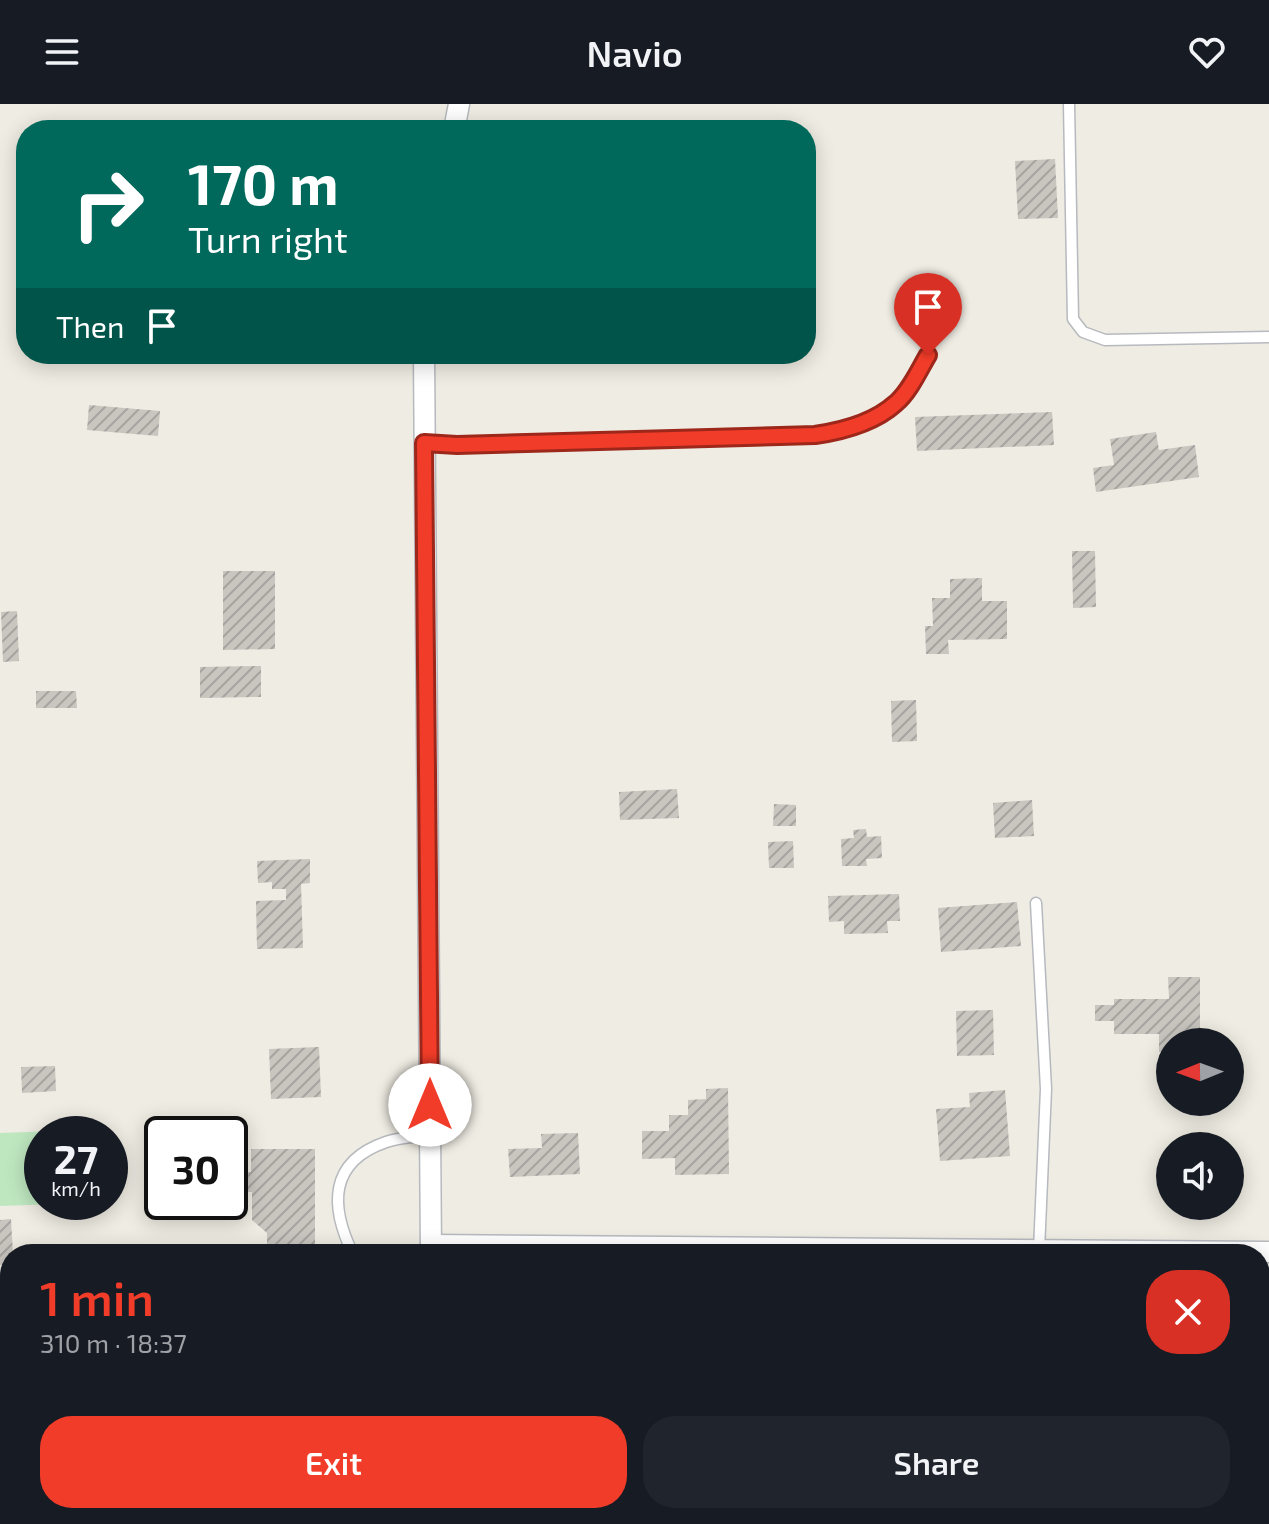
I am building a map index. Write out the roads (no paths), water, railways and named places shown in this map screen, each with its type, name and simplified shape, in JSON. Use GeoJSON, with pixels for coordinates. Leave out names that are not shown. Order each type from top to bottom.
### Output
{"type":"FeatureCollection","features":[{"type":"Feature","properties":{"kind":"street"},"geometry":{"type":"LineString","coordinates":[[424,364],[431,1244]]}},
{"type":"Feature","properties":{"kind":"lane"},"geometry":{"type":"LineString","coordinates":[[1069,104],[1073,319],[1083,332],[1105,340],[1269,337]]}},
{"type":"Feature","properties":{"kind":"lane"},"geometry":{"type":"LineString","coordinates":[[424,443],[682,440],[835,432],[871,418],[896,403],[928,355]]}},
{"type":"Feature","properties":{"kind":"lane"},"geometry":{"type":"LineString","coordinates":[[1036,903],[1046,1089],[1039,1244]]}},
{"type":"Feature","properties":{"kind":"lane"},"geometry":{"type":"LineString","coordinates":[[349,1244],[340,1223],[336,1200],[341,1180],[352,1163],[369,1149],[390,1140],[430,1135]]}}]}
